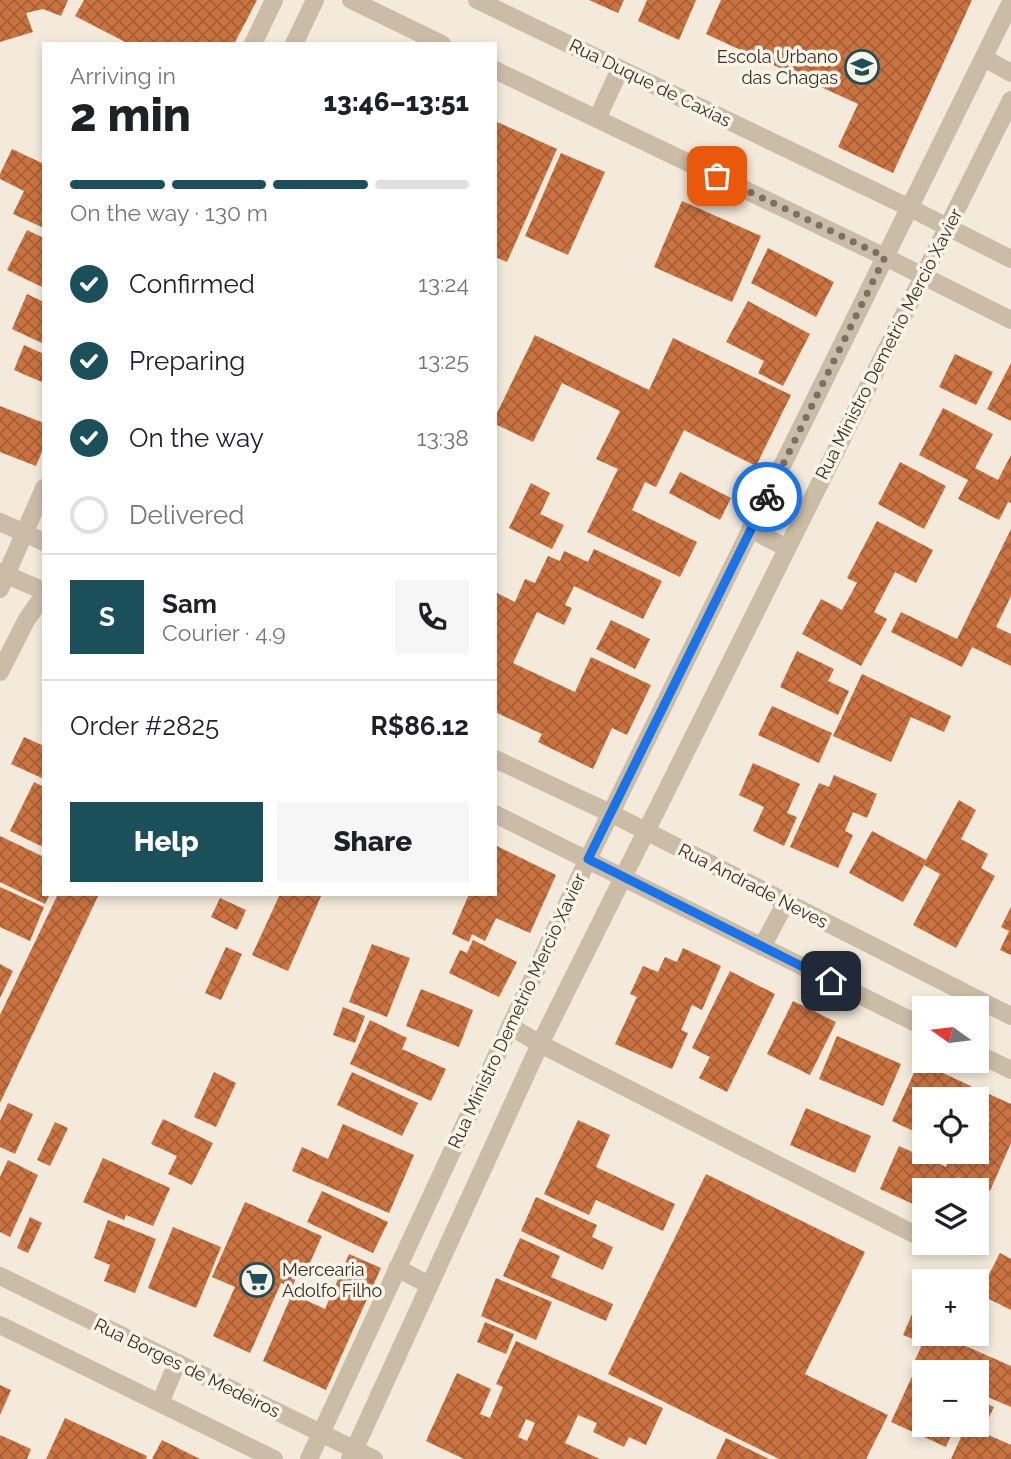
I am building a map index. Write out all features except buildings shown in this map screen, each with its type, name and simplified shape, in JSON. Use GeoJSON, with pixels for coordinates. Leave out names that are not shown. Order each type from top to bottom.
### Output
{"type":"FeatureCollection","features":[{"type":"Feature","properties":{"kind":"street"},"geometry":{"type":"LineString","coordinates":[[254,42],[274,0]]}},
{"type":"Feature","properties":{"kind":"street"},"geometry":{"type":"LineString","coordinates":[[295,42],[315,0]]}},
{"type":"Feature","properties":{"kind":"street"},"geometry":{"type":"LineString","coordinates":[[351,0],[438,42]]}},
{"type":"Feature","properties":{"kind":"street","name":"Rua Duque de Caxias"},"geometry":{"type":"LineString","coordinates":[[477,0],[910,208],[1011,260]]}},
{"type":"Feature","properties":{"kind":"street","name":"Rua Ministro Demetrio Mercio Xavier"},"geometry":{"type":"LineString","coordinates":[[309,1459],[588,859],[1011,2]]}},
{"type":"Feature","properties":{"kind":"street"},"geometry":{"type":"LineString","coordinates":[[984,58],[1011,72]]}},
{"type":"Feature","properties":{"kind":"street"},"geometry":{"type":"LineString","coordinates":[[597,119],[620,69]]}},
{"type":"Feature","properties":{"kind":"street"},"geometry":{"type":"LineString","coordinates":[[497,70],[1011,320]]}},
{"type":"Feature","properties":{"kind":"street","name":"Rua Ministro Demetrio Mercio Xavier"},"geometry":{"type":"LineString","coordinates":[[352,1454],[540,1044],[1011,100]]}},
{"type":"Feature","properties":{"kind":"street"},"geometry":{"type":"LineString","coordinates":[[42,492],[2,578],[42,592]]}},
{"type":"Feature","properties":{"kind":"street"},"geometry":{"type":"LineString","coordinates":[[0,522],[42,541]]}},
{"type":"Feature","properties":{"kind":"street"},"geometry":{"type":"LineString","coordinates":[[750,529],[787,548]]}},
{"type":"Feature","properties":{"kind":"street"},"geometry":{"type":"LineString","coordinates":[[0,672],[27,618],[42,596]]}},
{"type":"Feature","properties":{"kind":"street","name":"Rua Andrade Neves"},"geometry":{"type":"LineString","coordinates":[[497,760],[612,814],[1011,1016]]}},
{"type":"Feature","properties":{"kind":"street"},"geometry":{"type":"LineString","coordinates":[[497,815],[912,1021]]}},
{"type":"Feature","properties":{"kind":"street"},"geometry":{"type":"LineString","coordinates":[[762,947],[786,902]]}},
{"type":"Feature","properties":{"kind":"street"},"geometry":{"type":"LineString","coordinates":[[510,1026],[540,1044],[912,1233]]}},
{"type":"Feature","properties":{"kind":"street"},"geometry":{"type":"LineString","coordinates":[[989,1059],[1011,1070]]}},
{"type":"Feature","properties":{"kind":"street"},"geometry":{"type":"LineString","coordinates":[[397,1268],[429,1285]]}},
{"type":"Feature","properties":{"kind":"street","name":"Rua Borges de Medeiros"},"geometry":{"type":"LineString","coordinates":[[0,1276],[321,1434],[352,1454],[374,1459]]}},
{"type":"Feature","properties":{"kind":"street"},"geometry":{"type":"LineString","coordinates":[[0,1325],[274,1459]]}},
{"type":"Feature","properties":{"kind":"street"},"geometry":{"type":"LineString","coordinates":[[160,1403],[177,1363]]}},
{"type":"Feature","properties":{"kind":"way so far"},"geometry":{"type":"LineString","coordinates":[[717,176],[885,257],[767,497]]}},
{"type":"Feature","properties":{"kind":"place","name":"Escola Urbano das Chagas"},"geometry":{"type":"Point","coordinates":[862,67]}},
{"type":"Feature","properties":{"kind":"place","name":"Mercearia Adolfo Filho"},"geometry":{"type":"Point","coordinates":[257,1280]}},
{"type":"Feature","properties":{"kind":"route"},"geometry":{"type":"LineString","coordinates":[[767,497],[588,859],[831,981]]}}]}
